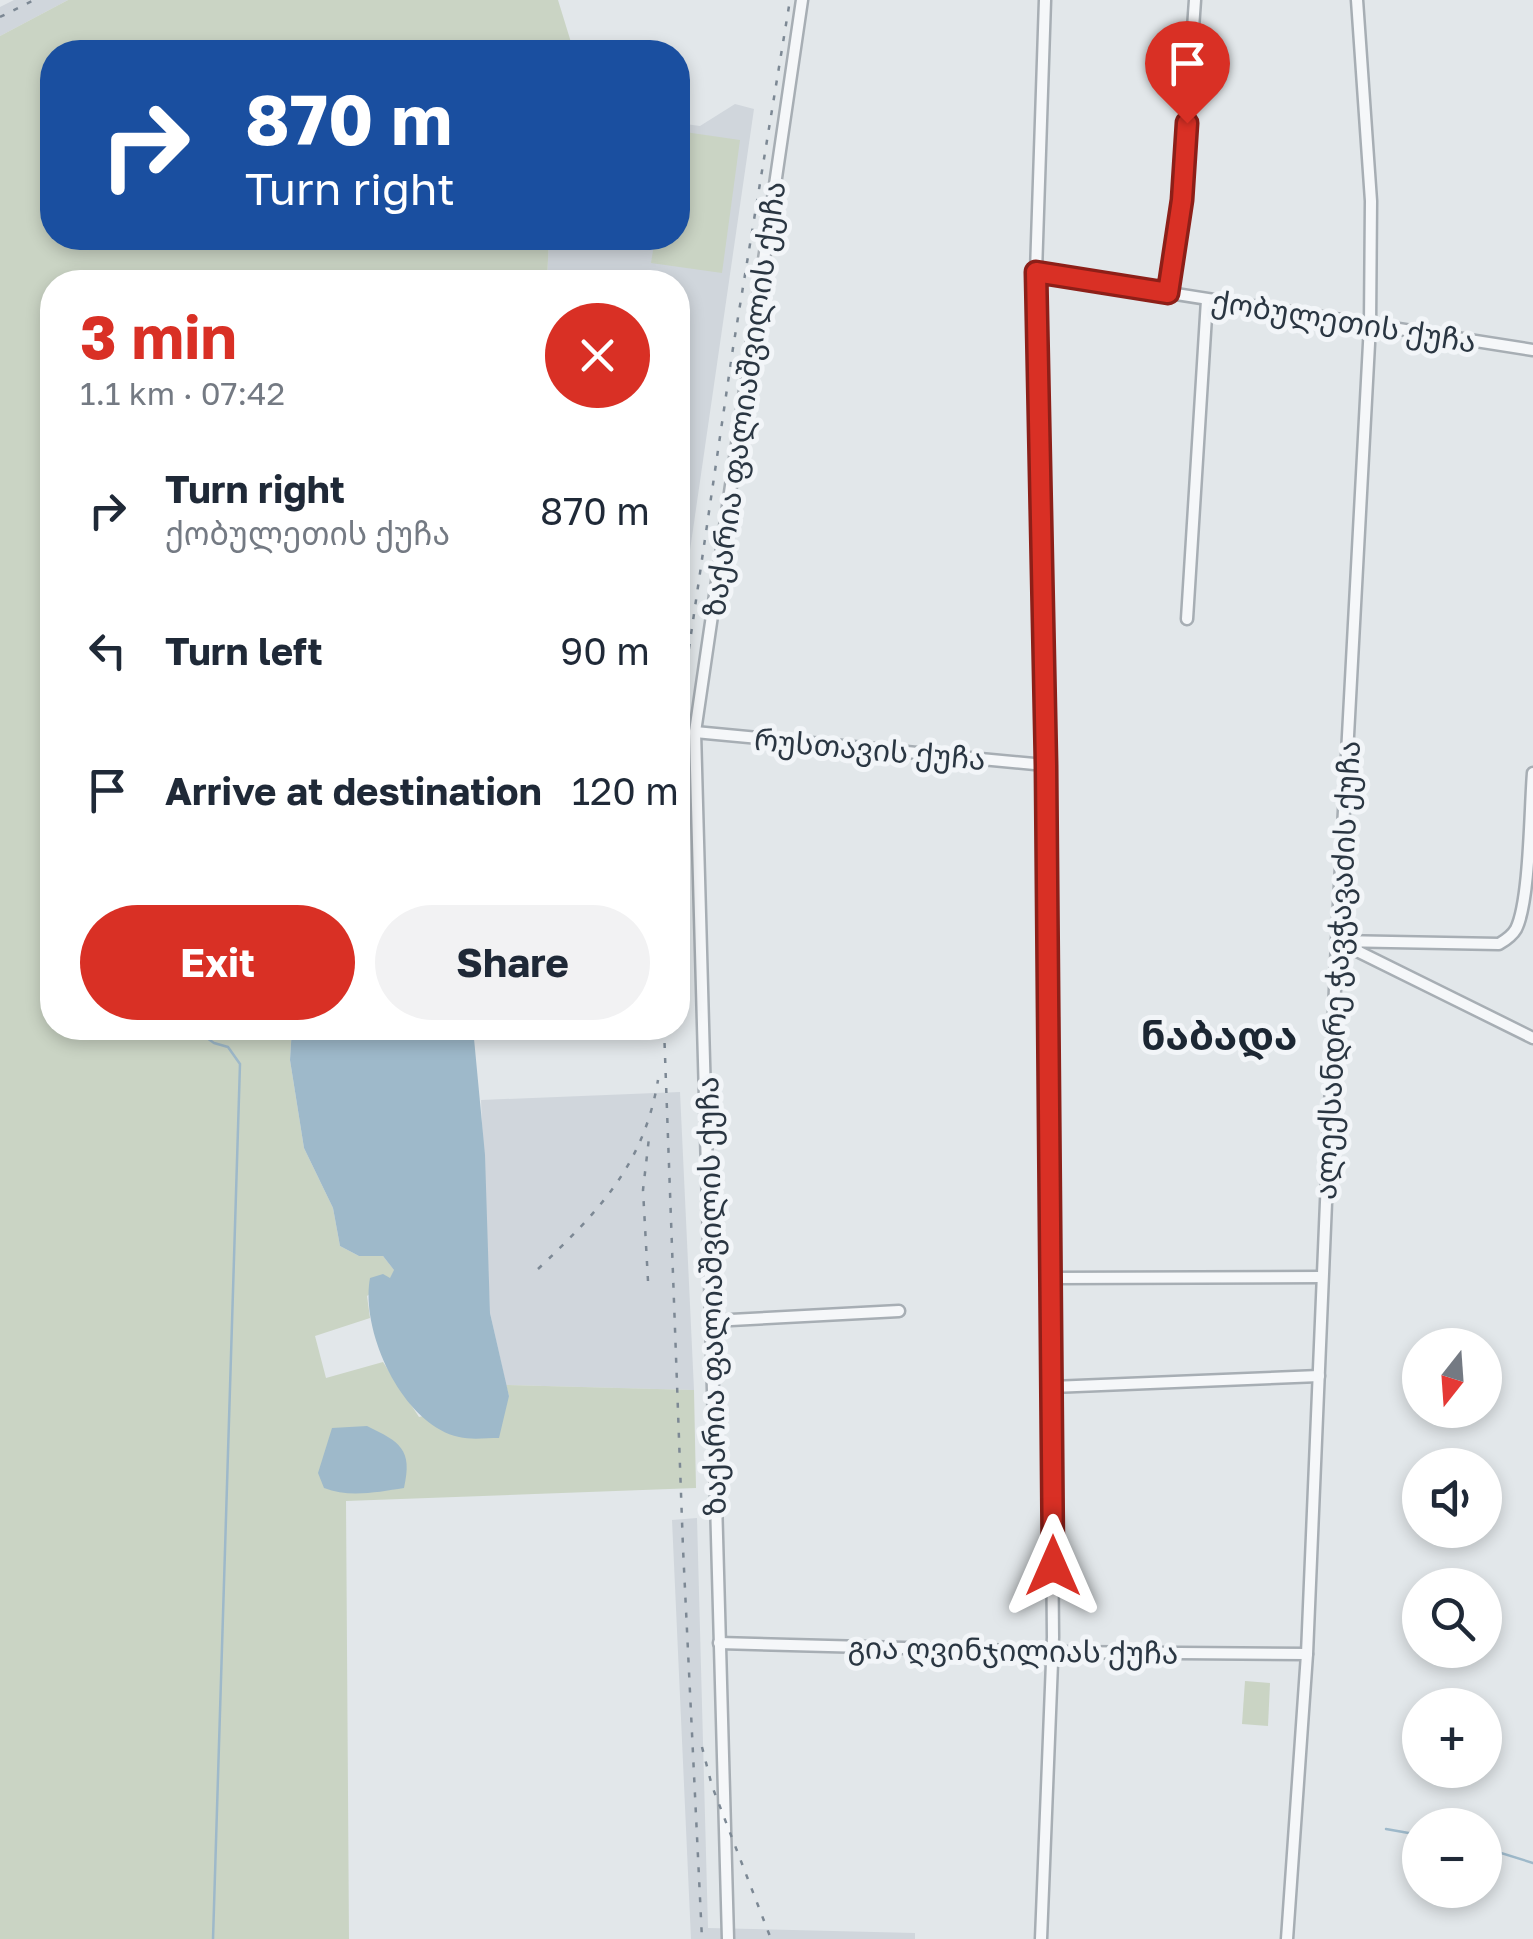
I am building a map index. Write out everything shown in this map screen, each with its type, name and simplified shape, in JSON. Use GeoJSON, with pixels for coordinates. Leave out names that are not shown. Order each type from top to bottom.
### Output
{"type":"FeatureCollection","features":[{"type":"Feature","properties":{"kind":"street","name":"ზაქარია ფალიაშვილის ქუჩა"},"geometry":{"type":"LineString","coordinates":[[728,1939],[695,732],[802,0]]}},
{"type":"Feature","properties":{"kind":"street"},"geometry":{"type":"LineString","coordinates":[[1041,1939],[1052,1652],[1052,1278],[1036,272],[1045,0]]}},
{"type":"Feature","properties":{"kind":"street"},"geometry":{"type":"LineString","coordinates":[[1168,293],[1182,200],[1194,0]]}},
{"type":"Feature","properties":{"kind":"street","name":"ალექსანდრე ჭავჭავაძის ქუჩა"},"geometry":{"type":"LineString","coordinates":[[1287,1939],[1307,1654],[1370,325],[1370,201],[1358,0]]}},
{"type":"Feature","properties":{"kind":"street","name":"ქობულეთის ქუჩა"},"geometry":{"type":"LineString","coordinates":[[1036,272],[1533,350]]}},
{"type":"Feature","properties":{"kind":"street"},"geometry":{"type":"LineString","coordinates":[[1187,620],[1207,300]]}},
{"type":"Feature","properties":{"kind":"street","name":"რუსთავის ქუჩა"},"geometry":{"type":"LineString","coordinates":[[695,732],[1046,765]]}},
{"type":"Feature","properties":{"kind":"street"},"geometry":{"type":"LineString","coordinates":[[1338,941],[1500,944],[1509,939],[1516,930],[1522,905],[1533,773]]}},
{"type":"Feature","properties":{"kind":"street"},"geometry":{"type":"LineString","coordinates":[[1338,941],[1533,1038]]}},
{"type":"Feature","properties":{"kind":"street"},"geometry":{"type":"LineString","coordinates":[[1052,1278],[1322,1277]]}},
{"type":"Feature","properties":{"kind":"street"},"geometry":{"type":"LineString","coordinates":[[712,1321],[898,1311]]}},
{"type":"Feature","properties":{"kind":"street"},"geometry":{"type":"LineString","coordinates":[[1052,1387],[1319,1376]]}},
{"type":"Feature","properties":{"kind":"street","name":"გია ღვინჯილიას ქუჩა"},"geometry":{"type":"LineString","coordinates":[[719,1643],[1307,1654]]}},
{"type":"Feature","properties":{"kind":"shaded area"},"geometry":{"type":"Polygon","coordinates":[[[14,0],[68,0],[0,36],[0,7],[14,0]]]}},
{"type":"Feature","properties":{"kind":"shaded area"},"geometry":{"type":"Polygon","coordinates":[[[735,104],[754,109],[690,550],[690,270],[548,270],[548,250],[690,250],[690,125],[700,126],[735,104]]]}},
{"type":"Feature","properties":{"kind":"shaded area"},"geometry":{"type":"Polygon","coordinates":[[[680,1092],[694,1390],[506,1385],[490,1313],[481,1100],[680,1092]]]}},
{"type":"Feature","properties":{"kind":"shaded area"},"geometry":{"type":"Polygon","coordinates":[[[697,1518],[708,1928],[915,1933],[915,1939],[691,1939],[672,1520],[697,1518]]]}},
{"type":"Feature","properties":{"kind":"green space"},"geometry":{"type":"Polygon","coordinates":[[[68,0],[558,0],[570,40],[40,40],[40,250],[548,250],[548,270],[40,270],[40,1040],[291,1040],[290,1060],[304,1148],[333,1208],[340,1246],[359,1256],[383,1256],[395,1271],[367,1296],[370,1318],[315,1336],[326,1378],[383,1362],[419,1417],[509,1396],[506,1385],[694,1390],[696,1488],[346,1501],[349,1939],[0,1939],[0,36],[68,0]]]}},
{"type":"Feature","properties":{"kind":"green space"},"geometry":{"type":"Polygon","coordinates":[[[690,133],[740,140],[722,273],[651,263],[653,250],[690,250],[690,133]]]}},
{"type":"Feature","properties":{"kind":"green space"},"geometry":{"type":"Polygon","coordinates":[[[1245,1681],[1270,1683],[1268,1726],[1242,1724],[1245,1681]]]}},
{"type":"Feature","properties":{"kind":"water"},"geometry":{"type":"Polygon","coordinates":[[[291,1040],[474,1040],[485,1155],[490,1313],[509,1396],[499,1438],[464,1438],[438,1429],[403,1395],[389,1372],[372,1323],[370,1278],[383,1274],[390,1278],[394,1270],[383,1256],[359,1256],[340,1246],[333,1208],[304,1148],[290,1060],[291,1040]]]}},
{"type":"Feature","properties":{"kind":"water"},"geometry":{"type":"Polygon","coordinates":[[[367,1426],[401,1448],[407,1464],[404,1488],[353,1493],[324,1488],[318,1473],[332,1428],[367,1426]]]}},
{"type":"Feature","properties":{"kind":"waterway"},"geometry":{"type":"LineString","coordinates":[[210,1040],[228,1047],[240,1064],[213,1939]]}},
{"type":"Feature","properties":{"kind":"waterway"},"geometry":{"type":"LineString","coordinates":[[1386,1829],[1402,1832]]}},
{"type":"Feature","properties":{"kind":"waterway"},"geometry":{"type":"LineString","coordinates":[[1502,1853],[1533,1863]]}},
{"type":"Feature","properties":{"kind":"railway"},"geometry":{"type":"LineString","coordinates":[[0,17],[34,0]]}},
{"type":"Feature","properties":{"kind":"railway"},"geometry":{"type":"LineString","coordinates":[[690,641],[790,0]]}},
{"type":"Feature","properties":{"kind":"railway"},"geometry":{"type":"LineString","coordinates":[[664,1040],[702,1939]]}},
{"type":"Feature","properties":{"kind":"railway"},"geometry":{"type":"LineString","coordinates":[[538,1269],[599,1207],[630,1162],[642,1137],[658,1080]]}},
{"type":"Feature","properties":{"kind":"railway"},"geometry":{"type":"LineString","coordinates":[[648,1281],[643,1190],[649,1138]]}},
{"type":"Feature","properties":{"kind":"railway"},"geometry":{"type":"LineString","coordinates":[[702,1747],[712,1786],[771,1939]]}},
{"type":"Feature","properties":{"kind":"district","name":"ნაბადა"},"geometry":{"type":"Point","coordinates":[1219,1035]}},
{"type":"Feature","properties":{"kind":"route"},"geometry":{"type":"LineString","coordinates":[[1053,1566],[1046,765],[1036,272],[1168,293],[1182,200],[1187,123]]}}]}
